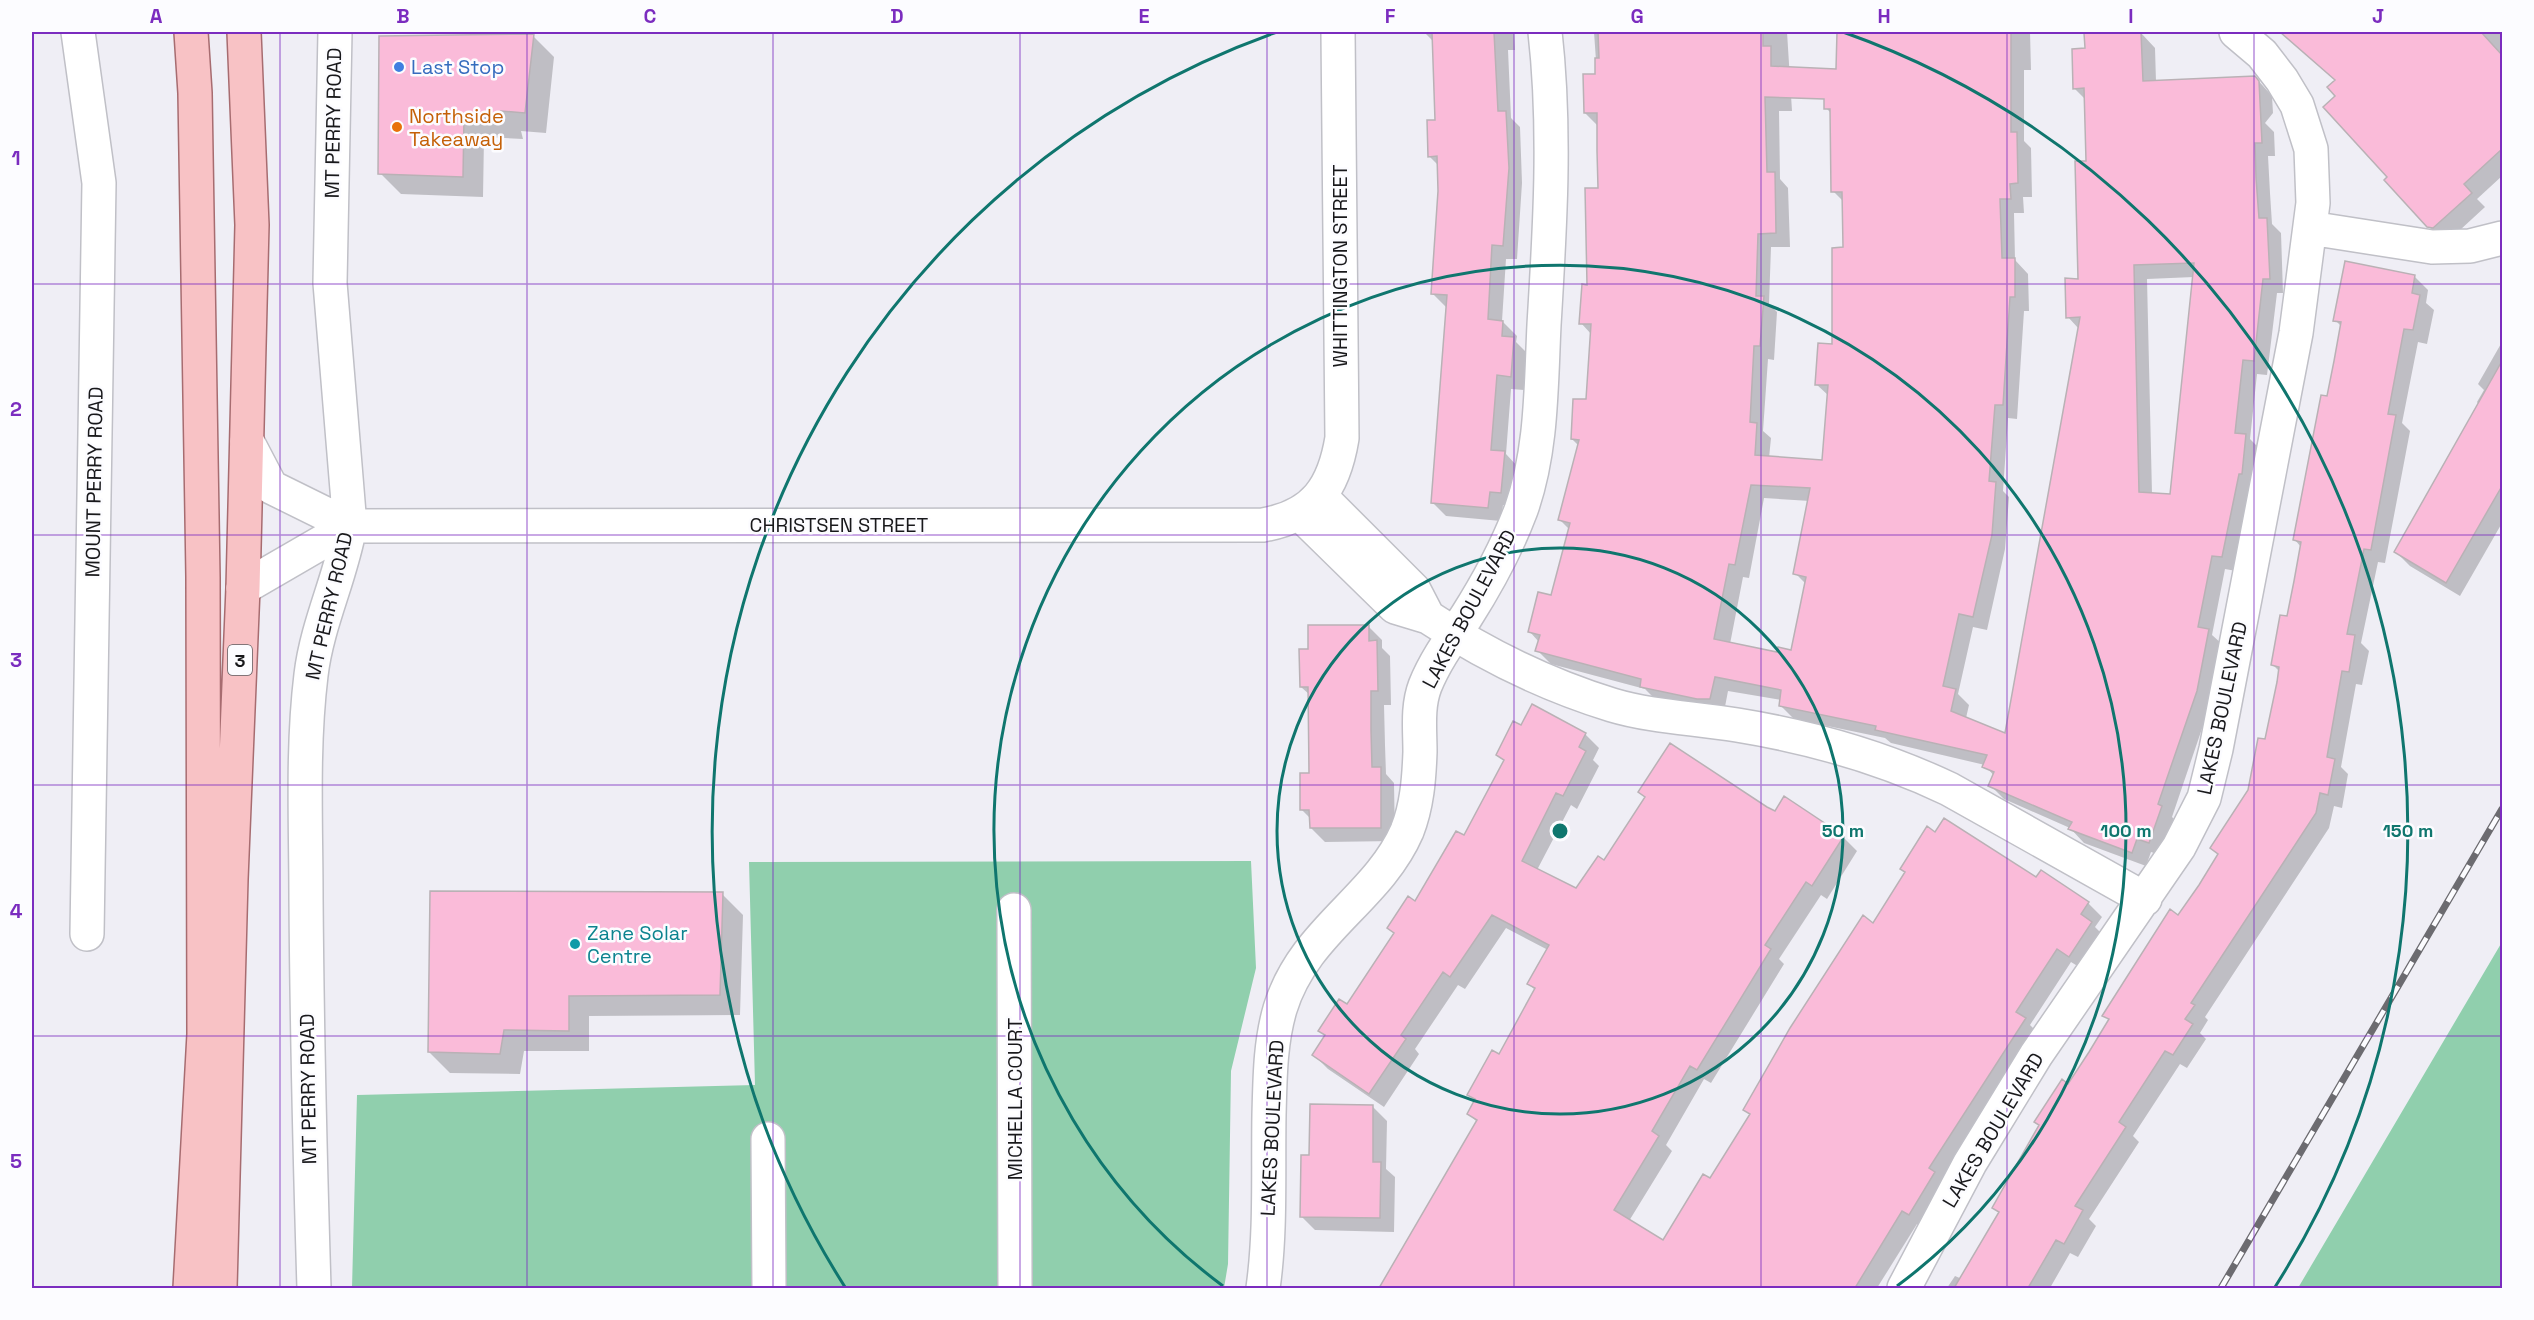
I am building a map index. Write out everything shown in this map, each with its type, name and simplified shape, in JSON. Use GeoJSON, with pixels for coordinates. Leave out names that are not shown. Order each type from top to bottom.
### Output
{"type":"FeatureCollection","features":[{"type":"Feature","properties":{"kind":"main road","name":"3"},"geometry":{"type":"LineString","coordinates":[[190,1288],[204,1034],[203,577],[195,93],[191,32]]}},
{"type":"Feature","properties":{"kind":"main road","name":"3"},"geometry":{"type":"LineString","coordinates":[[220,1288],[231,879],[243,588],[252,225],[244,32]]}},
{"type":"Feature","properties":{"kind":"street","name":"MOUNT PERRY ROAD"},"geometry":{"type":"LineString","coordinates":[[78,32],[99,183],[87,934]]}},
{"type":"Feature","properties":{"kind":"street","name":"MT PERRY ROAD"},"geometry":{"type":"LineString","coordinates":[[314,1288],[307,1040],[305,746],[311,673],[328,602],[345,556],[350,526],[330,283],[335,32]]}},
{"type":"Feature","properties":{"kind":"street","name":"WHITTINGTON STREET"},"geometry":{"type":"LineString","coordinates":[[1310,505],[1332,478],[1342,438],[1338,32]]}},
{"type":"Feature","properties":{"kind":"street","name":"LAKES BOULEVARD"},"geometry":{"type":"LineString","coordinates":[[1263,1288],[1268,1219],[1270,1072],[1280,1010],[1289,984],[1305,957],[1322,935],[1380,874],[1407,831],[1414,812],[1418,789],[1420,706],[1441,626],[1501,555],[1517,519],[1536,452],[1552,156],[1545,32]]}},
{"type":"Feature","properties":{"kind":"street","name":"LAKES BOULEVARD"},"geometry":{"type":"LineString","coordinates":[[1904,1288],[1959,1184],[2036,1055],[2179,847],[2204,798],[2216,749],[2296,333],[2310,228],[2313,170],[2311,149],[2303,120],[2282,80],[2262,54],[2236,32]]}},
{"type":"Feature","properties":{"kind":"street"},"geometry":{"type":"LineString","coordinates":[[2310,228],[2432,247],[2470,246],[2502,238]]}},
{"type":"Feature","properties":{"kind":"street","name":"CHRISTSEN STREET"},"geometry":{"type":"LineString","coordinates":[[247,441],[271,488],[350,526],[1263,525],[1284,521],[1310,505]]}},
{"type":"Feature","properties":{"kind":"street"},"geometry":{"type":"LineString","coordinates":[[1310,505],[1414,590],[1441,626],[1525,672],[1612,705],[1796,736],[1860,753],[1949,789],[2145,899]]}},
{"type":"Feature","properties":{"kind":"street"},"geometry":{"type":"LineString","coordinates":[[243,588],[350,526]]}},
{"type":"Feature","properties":{"kind":"street","name":"MICHELLA COURT"},"geometry":{"type":"LineString","coordinates":[[1014,910],[1015,1288]]}},
{"type":"Feature","properties":{"kind":"street"},"geometry":{"type":"LineString","coordinates":[[768,1139],[768,1288]]}},
{"type":"Feature","properties":{"kind":"green space"},"geometry":{"type":"Polygon","coordinates":[[[1251,861],[1256,968],[1231,1071],[1228,1264],[1224,1288],[352,1288],[357,1095],[755,1085],[749,862],[1251,861]]]}},
{"type":"Feature","properties":{"kind":"green space"},"geometry":{"type":"Polygon","coordinates":[[[2502,942],[2502,1288],[2298,1288],[2502,942]]]}},
{"type":"Feature","properties":{"kind":"building"},"geometry":{"type":"Polygon","coordinates":[[[1432,32],[1494,32],[1498,111],[1506,111],[1509,168],[1503,246],[1492,245],[1488,319],[1503,321],[1502,336],[1514,337],[1511,377],[1497,375],[1491,450],[1505,451],[1501,493],[1490,492],[1488,508],[1431,503],[1447,295],[1431,294],[1438,191],[1437,156],[1428,157],[1427,120],[1435,120],[1432,32]]]}},
{"type":"Feature","properties":{"kind":"building"},"geometry":{"type":"Polygon","coordinates":[[[1598,32],[1763,32],[1763,46],[1771,46],[1771,66],[1836,69],[1837,32],[2011,32],[2011,132],[2017,132],[2018,183],[2010,184],[2011,199],[2000,199],[2002,258],[2015,258],[2015,297],[2010,297],[2003,405],[1995,405],[1989,481],[1996,482],[1992,535],[1973,617],[1959,614],[1943,686],[1956,689],[1951,711],[2005,733],[2080,317],[2066,318],[2065,278],[2078,279],[2075,161],[2086,161],[2084,88],[2073,89],[2072,49],[2085,48],[2084,33],[2141,32],[2143,81],[2255,76],[2259,81],[2262,143],[2255,143],[2256,178],[2259,218],[2267,218],[2270,279],[2263,279],[2254,361],[2243,360],[2235,433],[2246,434],[2242,474],[2239,474],[2222,557],[2212,556],[2198,627],[2209,629],[2197,691],[2158,804],[2162,806],[2149,843],[2137,839],[2132,853],[2068,829],[2072,822],[1988,786],[1994,772],[1982,767],[1987,755],[1875,730],[1876,726],[1779,706],[1781,690],[1715,677],[1710,699],[1697,699],[1640,687],[1641,679],[1535,651],[1540,635],[1528,632],[1538,592],[1551,595],[1570,523],[1558,520],[1579,440],[1571,439],[1573,399],[1586,399],[1591,324],[1579,324],[1582,284],[1587,285],[1585,188],[1598,188],[1597,113],[1584,113],[1583,74],[1595,74],[1595,58],[1599,58],[1598,32]],[[1765,97],[1767,172],[1775,172],[1776,233],[1758,234],[1756,296],[1764,296],[1760,346],[1754,346],[1750,422],[1757,423],[1755,455],[1822,460],[1828,385],[1815,385],[1818,343],[1832,344],[1832,248],[1843,247],[1842,192],[1831,192],[1830,109],[1824,109],[1824,99],[1765,97]],[[2194,263],[2134,265],[2139,492],[2170,494],[2194,263]],[[1751,485],[1735,565],[1729,564],[1714,639],[1777,652],[1778,647],[1791,650],[1806,577],[1793,574],[1810,488],[1751,485]]]}},
{"type":"Feature","properties":{"kind":"building"},"geometry":{"type":"Polygon","coordinates":[[[2280,32],[2481,32],[2502,55],[2502,149],[2464,184],[2472,193],[2433,228],[2427,227],[2384,180],[2387,177],[2323,107],[2335,96],[2327,87],[2335,80],[2280,32]]]}},
{"type":"Feature","properties":{"kind":"building"},"geometry":{"type":"Polygon","coordinates":[[[534,34],[525,113],[501,111],[503,118],[464,117],[463,177],[378,174],[379,36],[534,34]]]}},
{"type":"Feature","properties":{"kind":"building"},"geometry":{"type":"Polygon","coordinates":[[[2345,261],[2415,275],[2412,293],[2420,295],[2413,330],[2404,329],[2388,414],[2396,415],[2371,550],[2364,549],[2347,634],[2355,635],[2349,672],[2342,671],[2327,757],[2335,759],[2328,795],[2320,793],[2316,813],[2191,1003],[2195,1005],[2185,1019],[2193,1024],[2173,1055],[2165,1051],[2119,1122],[2126,1127],[2075,1206],[2083,1210],[2064,1244],[2056,1240],[2028,1288],[1954,1288],[1999,1212],[1992,1208],[2039,1125],[2034,1122],[2062,1079],[2068,1084],[2089,1052],[2109,1019],[2102,1016],[2170,909],[2178,915],[2199,885],[2218,854],[2210,848],[2248,790],[2258,738],[2265,739],[2277,682],[2279,667],[2271,665],[2280,615],[2287,616],[2294,581],[2301,542],[2293,540],[2321,395],[2327,396],[2334,361],[2341,322],[2333,321],[2345,261]]]}},
{"type":"Feature","properties":{"kind":"building"},"geometry":{"type":"Polygon","coordinates":[[[2502,361],[2502,486],[2446,583],[2394,552],[2502,361]]]}},
{"type":"Feature","properties":{"kind":"building"},"geometry":{"type":"Polygon","coordinates":[[[1308,625],[1369,625],[1369,641],[1377,640],[1378,691],[1371,691],[1371,730],[1372,767],[1381,767],[1381,828],[1310,828],[1309,810],[1300,810],[1300,773],[1309,773],[1308,687],[1300,687],[1299,649],[1308,649],[1308,625]]]}},
{"type":"Feature","properties":{"kind":"building"},"geometry":{"type":"Polygon","coordinates":[[[1532,704],[1586,733],[1579,747],[1586,751],[1563,796],[1556,793],[1522,861],[1576,888],[1598,856],[1604,860],[1645,797],[1638,792],[1670,743],[1767,807],[1775,811],[1784,796],[1844,836],[1812,886],[1806,882],[1765,945],[1771,949],[1697,1070],[1690,1066],[1652,1131],[1659,1136],[1614,1210],[1663,1240],[1703,1174],[1710,1178],[1750,1114],[1743,1110],[1790,1028],[1863,915],[1873,923],[1905,872],[1900,869],[1927,826],[1935,832],[1944,818],[2036,877],[2041,870],[2089,902],[2081,914],[2092,922],[2069,957],[2057,949],[2016,1012],[2026,1018],[1929,1168],[1935,1172],[1909,1215],[1902,1211],[1855,1288],[1379,1288],[1477,1120],[1467,1114],[1475,1099],[1467,1095],[1492,1050],[1499,1054],[1535,988],[1527,984],[1549,945],[1492,915],[1450,977],[1443,972],[1401,1035],[1406,1039],[1369,1094],[1312,1055],[1325,1035],[1318,1031],[1339,999],[1347,1004],[1394,933],[1387,928],[1408,896],[1415,901],[1456,831],[1464,835],[1504,760],[1496,755],[1513,721],[1521,725],[1532,704]]]}},
{"type":"Feature","properties":{"kind":"building","name":"Zane Solar Centre"},"geometry":{"type":"Polygon","coordinates":[[[430,891],[723,892],[720,995],[569,996],[569,1031],[504,1030],[500,1054],[428,1052],[430,891]]]}},
{"type":"Feature","properties":{"kind":"building"},"geometry":{"type":"Polygon","coordinates":[[[1310,1104],[1373,1105],[1373,1162],[1381,1162],[1380,1218],[1300,1217],[1301,1155],[1309,1155],[1310,1104]]]}},
{"type":"Feature","properties":{"kind":"railway"},"geometry":{"type":"LineString","coordinates":[[2221,1288],[2502,809]]}},
{"type":"Feature","properties":{"kind":"place","name":"Last Stop"},"geometry":{"type":"Point","coordinates":[399,67]}},
{"type":"Feature","properties":{"kind":"place","name":"Northside Takeaway"},"geometry":{"type":"Point","coordinates":[397,127]}},
{"type":"Feature","properties":{"kind":"place","name":"Zane Solar Centre"},"geometry":{"type":"Point","coordinates":[575,944]}}]}
